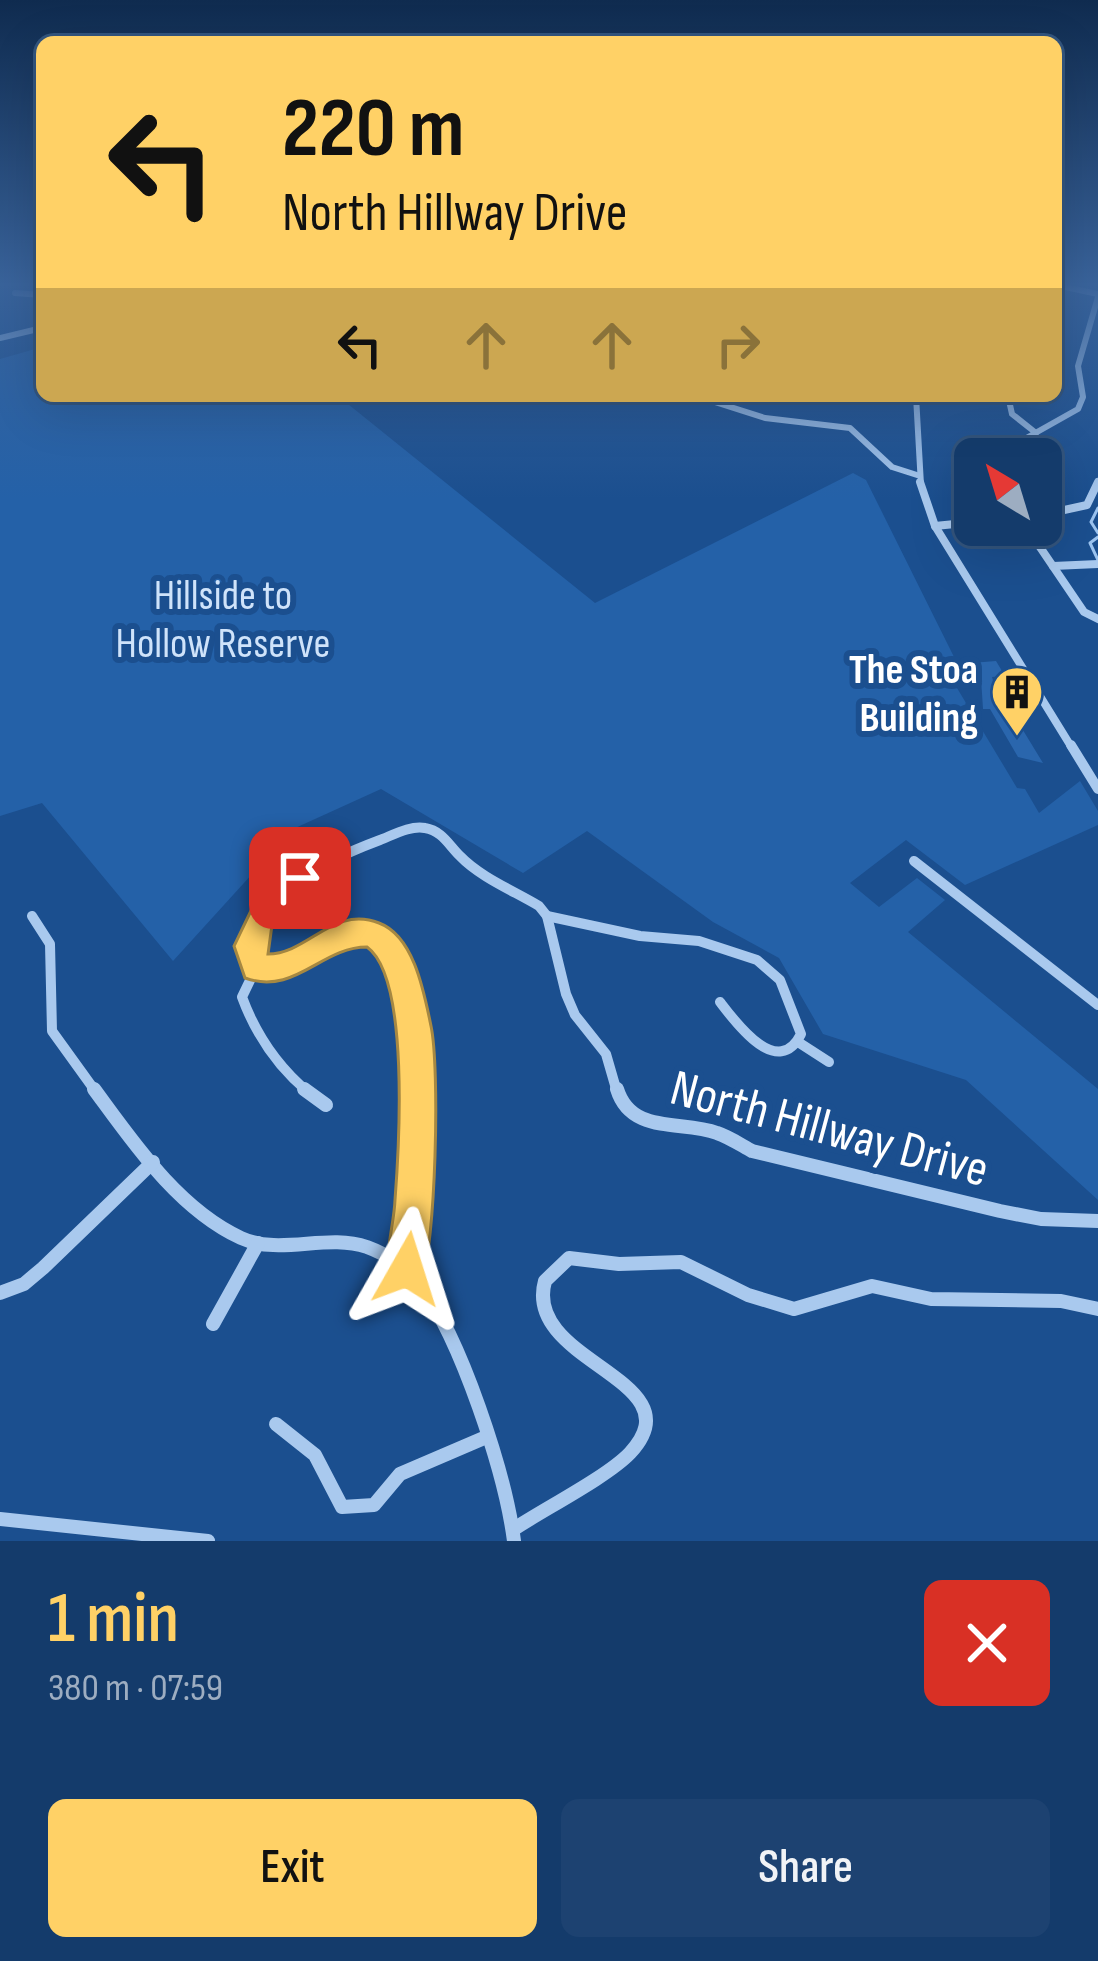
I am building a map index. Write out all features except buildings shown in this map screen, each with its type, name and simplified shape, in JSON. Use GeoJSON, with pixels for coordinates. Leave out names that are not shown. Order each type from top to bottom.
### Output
{"type":"FeatureCollection","features":[{"type":"Feature","properties":{"kind":"street"},"geometry":{"type":"LineString","coordinates":[[1028,438],[1072,415],[1082,403],[1081,356]]}},
{"type":"Feature","properties":{"kind":"street"},"geometry":{"type":"LineString","coordinates":[[715,402],[765,418],[850,428],[892,466],[917,475]]}},
{"type":"Feature","properties":{"kind":"street"},"geometry":{"type":"LineString","coordinates":[[916,402],[917,475],[935,526],[1098,789]]}},
{"type":"Feature","properties":{"kind":"street"},"geometry":{"type":"LineString","coordinates":[[1009,402],[1012,414],[1036,433]]}},
{"type":"Feature","properties":{"kind":"street"},"geometry":{"type":"LineString","coordinates":[[1062,510],[1087,505],[1098,482]]}},
{"type":"Feature","properties":{"kind":"street"},"geometry":{"type":"LineString","coordinates":[[935,526],[954,524]]}},
{"type":"Feature","properties":{"kind":"street"},"geometry":{"type":"LineString","coordinates":[[1039,546],[1094,618]]}},
{"type":"Feature","properties":{"kind":"street"},"geometry":{"type":"LineString","coordinates":[[1053,566],[1098,564]]}},
{"type":"Feature","properties":{"kind":"street"},"geometry":{"type":"LineString","coordinates":[[326,1105],[293,1084],[248,1015],[242,997],[256,968],[250,946],[253,933],[270,903],[288,887],[419,826],[439,832],[463,860],[532,898],[547,916],[640,936],[699,941],[757,960],[780,980],[801,1034],[798,1042],[778,1053],[756,1046],[720,1002]]}},
{"type":"Feature","properties":{"kind":"street"},"geometry":{"type":"LineString","coordinates":[[914,861],[1098,1005]]}},
{"type":"Feature","properties":{"kind":"street"},"geometry":{"type":"LineString","coordinates":[[32,916],[51,938],[54,950],[48,1004],[52,1030],[176,1193],[237,1237],[258,1243],[359,1244],[407,1269],[423,1287],[448,1335],[514,1535],[630,1453],[644,1436],[649,1417],[642,1397],[630,1385],[558,1340],[548,1327],[542,1290],[549,1273],[569,1258],[619,1264],[681,1262],[748,1295],[794,1309],[872,1286],[931,1298],[1061,1301],[1098,1309]]}},
{"type":"Feature","properties":{"kind":"street","name":"North Hillway Drive"},"geometry":{"type":"LineString","coordinates":[[547,916],[575,1015],[607,1054],[620,1100],[648,1123],[716,1132],[752,1151],[1000,1211],[1041,1219],[1098,1221]]}},
{"type":"Feature","properties":{"kind":"street"},"geometry":{"type":"LineString","coordinates":[[256,968],[285,968],[327,939],[358,931],[371,933],[391,949],[415,1029],[414,1202],[407,1269]]}},
{"type":"Feature","properties":{"kind":"street"},"geometry":{"type":"LineString","coordinates":[[798,1042],[829,1062]]}},
{"type":"Feature","properties":{"kind":"street"},"geometry":{"type":"LineString","coordinates":[[0,1293],[24,1284],[43,1268],[153,1162]]}},
{"type":"Feature","properties":{"kind":"street"},"geometry":{"type":"LineString","coordinates":[[213,1324],[258,1243]]}},
{"type":"Feature","properties":{"kind":"street"},"geometry":{"type":"LineString","coordinates":[[276,1424],[315,1455],[342,1508],[374,1505],[400,1474],[484,1438]]}},
{"type":"Feature","properties":{"kind":"street"},"geometry":{"type":"LineString","coordinates":[[0,1519],[208,1540]]}},
{"type":"Feature","properties":{"kind":"green space","name":"Hillside to Hollow Reserve"},"geometry":{"type":"Polygon","coordinates":[[[36,356],[36,402],[345,402],[595,603],[853,473],[866,480],[956,661],[942,663],[1017,788],[1025,789],[1039,813],[1080,781],[1098,811],[1098,825],[965,885],[906,840],[850,883],[879,907],[917,878],[945,900],[908,932],[1098,1089],[1098,1200],[966,1080],[823,1034],[779,958],[713,922],[587,831],[523,873],[381,789],[293,829],[173,961],[42,803],[0,816],[0,359],[36,356]]]}},
{"type":"Feature","properties":{"kind":"waterway"},"geometry":{"type":"LineString","coordinates":[[1098,508],[1091,522],[1098,533]]}},
{"type":"Feature","properties":{"kind":"waterway"},"geometry":{"type":"LineString","coordinates":[[1098,537],[1090,543],[1098,560]]}},
{"type":"Feature","properties":{"kind":"place","name":"The Stoa Building"},"geometry":{"type":"Point","coordinates":[1017,738]}},
{"type":"Feature","properties":{"kind":"route"},"geometry":{"type":"LineString","coordinates":[[300,878],[258,920],[250,946],[256,968],[285,968],[342,933],[371,933],[391,949],[415,1029],[414,1202],[407,1269]]}}]}
